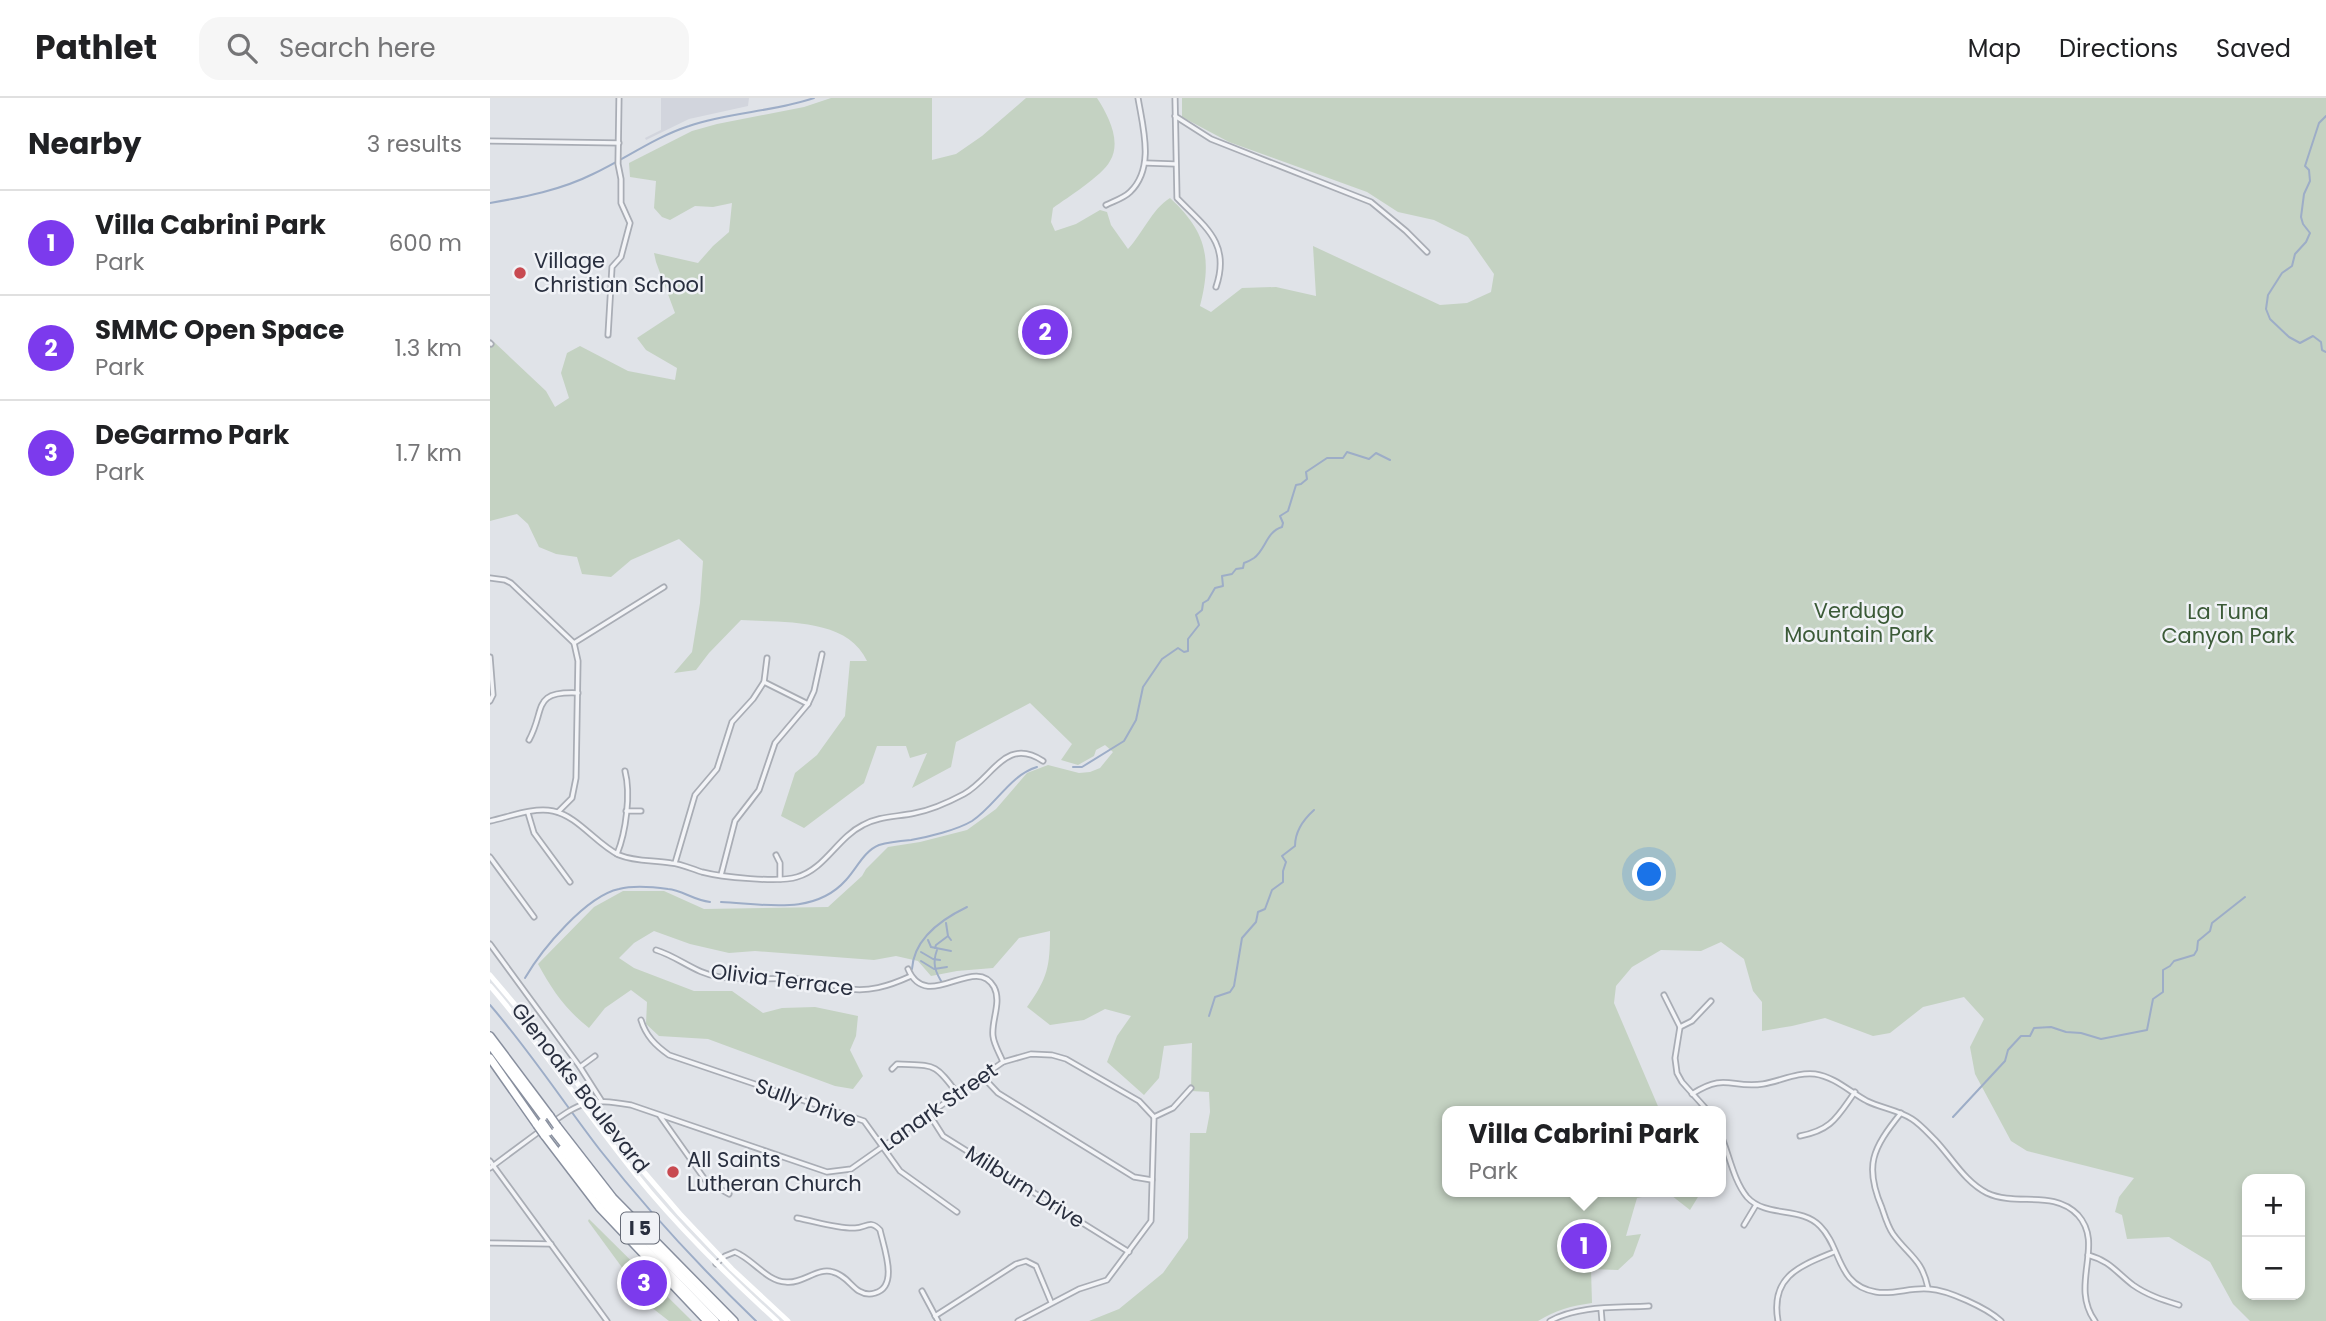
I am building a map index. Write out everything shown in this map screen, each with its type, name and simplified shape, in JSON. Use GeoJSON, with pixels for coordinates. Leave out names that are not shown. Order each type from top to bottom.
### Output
{"type":"FeatureCollection","features":[{"type":"Feature","properties":{"kind":"highway","name":"I 5"},"geometry":{"type":"LineString","coordinates":[[490,1036],[599,1207],[707,1321]]}},
{"type":"Feature","properties":{"kind":"highway"},"geometry":{"type":"LineString","coordinates":[[490,1047],[543,1120]]}},
{"type":"Feature","properties":{"kind":"highway","name":"I 5"},"geometry":{"type":"LineString","coordinates":[[490,1058],[613,1198],[734,1321]]}},
{"type":"Feature","properties":{"kind":"highway"},"geometry":{"type":"LineString","coordinates":[[551,1130],[584,1180],[618,1221],[715,1321]]}},
{"type":"Feature","properties":{"kind":"highway"},"geometry":{"type":"LineString","coordinates":[[551,1130],[615,1209],[724,1321]]}},
{"type":"Feature","properties":{"kind":"main road","name":"Glenoaks Boulevard"},"geometry":{"type":"LineString","coordinates":[[490,975],[543,1038],[632,1158],[718,1261],[789,1321]]}},
{"type":"Feature","properties":{"kind":"main road","name":"Glenoaks Boulevard"},"geometry":{"type":"LineString","coordinates":[[490,986],[531,1035],[579,1105],[651,1193],[776,1321]]}},
{"type":"Feature","properties":{"kind":"street"},"geometry":{"type":"LineString","coordinates":[[608,335],[612,267],[621,257],[630,223],[621,203],[618,162],[619,98]]}},
{"type":"Feature","properties":{"kind":"street"},"geometry":{"type":"LineString","coordinates":[[1107,205],[1129,194],[1140,180],[1146,163],[1138,98]]}},
{"type":"Feature","properties":{"kind":"street"},"geometry":{"type":"LineString","coordinates":[[1175,98],[1177,198],[1215,240],[1222,261],[1216,287]]}},
{"type":"Feature","properties":{"kind":"street"},"geometry":{"type":"LineString","coordinates":[[1175,116],[1211,139],[1371,202],[1427,252]]}},
{"type":"Feature","properties":{"kind":"street"},"geometry":{"type":"LineString","coordinates":[[490,141],[619,143]]}},
{"type":"Feature","properties":{"kind":"street"},"geometry":{"type":"LineString","coordinates":[[1146,163],[1175,164]]}},
{"type":"Feature","properties":{"kind":"street"},"geometry":{"type":"LineString","coordinates":[[490,578],[511,583],[574,643],[578,661],[576,778],[572,798],[558,812]]}},
{"type":"Feature","properties":{"kind":"street"},"geometry":{"type":"LineString","coordinates":[[574,643],[664,587]]}},
{"type":"Feature","properties":{"kind":"street"},"geometry":{"type":"LineString","coordinates":[[722,875],[735,821],[759,790],[775,743],[808,704],[814,691],[822,654]]}},
{"type":"Feature","properties":{"kind":"street"},"geometry":{"type":"LineString","coordinates":[[490,657],[493,695],[490,701]]}},
{"type":"Feature","properties":{"kind":"street"},"geometry":{"type":"LineString","coordinates":[[675,863],[695,795],[717,769],[732,722],[764,682],[767,658]]}},
{"type":"Feature","properties":{"kind":"street"},"geometry":{"type":"LineString","coordinates":[[764,682],[808,704]]}},
{"type":"Feature","properties":{"kind":"street"},"geometry":{"type":"LineString","coordinates":[[529,740],[547,697],[560,692],[578,693]]}},
{"type":"Feature","properties":{"kind":"street"},"geometry":{"type":"LineString","coordinates":[[490,821],[548,810],[558,812],[617,854],[634,860],[675,863],[722,875],[794,878],[817,867],[848,834],[865,823],[916,813],[968,792],[1006,757],[1023,751],[1043,761]]}},
{"type":"Feature","properties":{"kind":"street"},"geometry":{"type":"LineString","coordinates":[[617,854],[623,838],[626,811],[628,781],[625,771]]}},
{"type":"Feature","properties":{"kind":"street"},"geometry":{"type":"LineString","coordinates":[[626,811],[641,811]]}},
{"type":"Feature","properties":{"kind":"street"},"geometry":{"type":"LineString","coordinates":[[528,813],[534,832],[570,882]]}},
{"type":"Feature","properties":{"kind":"street"},"geometry":{"type":"LineString","coordinates":[[776,855],[780,863],[780,879]]}},
{"type":"Feature","properties":{"kind":"street"},"geometry":{"type":"LineString","coordinates":[[490,857],[534,917]]}},
{"type":"Feature","properties":{"kind":"street"},"geometry":{"type":"LineString","coordinates":[[490,944],[601,1100]]}},
{"type":"Feature","properties":{"kind":"street","name":"Olivia Terrace"},"geometry":{"type":"LineString","coordinates":[[656,950],[675,956],[685,965],[719,977],[804,979],[848,989],[869,990],[891,986],[911,976]]}},
{"type":"Feature","properties":{"kind":"street"},"geometry":{"type":"LineString","coordinates":[[908,969],[911,976],[922,984],[933,987],[969,976],[980,976],[990,982],[997,997],[993,1037],[1003,1062]]}},
{"type":"Feature","properties":{"kind":"street"},"geometry":{"type":"LineString","coordinates":[[1664,995],[1680,1027],[1675,1066],[1682,1082],[1703,1106]]}},
{"type":"Feature","properties":{"kind":"street"},"geometry":{"type":"LineString","coordinates":[[1680,1027],[1692,1021],[1711,1001]]}},
{"type":"Feature","properties":{"kind":"street","name":"Sully Drive"},"geometry":{"type":"LineString","coordinates":[[641,1020],[644,1031],[669,1055],[864,1121],[900,1171],[957,1212]]}},
{"type":"Feature","properties":{"kind":"street","name":"Lanark Street"},"geometry":{"type":"LineString","coordinates":[[491,1165],[567,1112],[590,1101],[601,1100],[631,1105],[827,1172],[851,1169],[1003,1062],[1031,1054],[1066,1059],[1139,1101],[1154,1117]]}},
{"type":"Feature","properties":{"kind":"street"},"geometry":{"type":"LineString","coordinates":[[580,1067],[595,1056]]}},
{"type":"Feature","properties":{"kind":"street"},"geometry":{"type":"LineString","coordinates":[[892,1069],[897,1064],[928,1066],[940,1070],[957,1093]]}},
{"type":"Feature","properties":{"kind":"street"},"geometry":{"type":"LineString","coordinates":[[1692,1094],[1703,1086],[1717,1082],[1753,1085],[1802,1074],[1825,1076],[1866,1100],[1913,1119],[1929,1133],[1967,1178],[1985,1192],[2006,1200],[2049,1199],[2066,1205],[2079,1217],[2088,1233],[2084,1293],[2086,1308],[2095,1321]]}},
{"type":"Feature","properties":{"kind":"street"},"geometry":{"type":"LineString","coordinates":[[982,1076],[998,1093],[1134,1177],[1153,1180]]}},
{"type":"Feature","properties":{"kind":"street"},"geometry":{"type":"LineString","coordinates":[[1018,1321],[1079,1289],[1107,1280],[1129,1252],[1151,1221],[1154,1117],[1173,1108],[1191,1088]]}},
{"type":"Feature","properties":{"kind":"street"},"geometry":{"type":"LineString","coordinates":[[1800,1136],[1826,1128],[1855,1093]]}},
{"type":"Feature","properties":{"kind":"street","name":"Milburn Drive"},"geometry":{"type":"LineString","coordinates":[[929,1114],[943,1136],[1129,1252]]}},
{"type":"Feature","properties":{"kind":"street"},"geometry":{"type":"LineString","coordinates":[[1901,1114],[1876,1152],[1871,1169],[1873,1186],[1892,1232],[1916,1258],[1925,1272],[1928,1288]]}},
{"type":"Feature","properties":{"kind":"street"},"geometry":{"type":"LineString","coordinates":[[660,1116],[706,1181],[729,1194]]}},
{"type":"Feature","properties":{"kind":"street"},"geometry":{"type":"LineString","coordinates":[[1726,1149],[1745,1195],[1756,1205],[1809,1218],[1821,1227],[1846,1275],[1860,1287],[1876,1292],[1928,1288],[1968,1302],[2001,1321]]}},
{"type":"Feature","properties":{"kind":"street"},"geometry":{"type":"LineString","coordinates":[[491,1165],[607,1321]]}},
{"type":"Feature","properties":{"kind":"street"},"geometry":{"type":"LineString","coordinates":[[1744,1225],[1756,1205]]}},
{"type":"Feature","properties":{"kind":"street"},"geometry":{"type":"LineString","coordinates":[[718,1261],[732,1252],[738,1253],[774,1278],[787,1283],[800,1281],[824,1271],[832,1272],[865,1294],[884,1289],[888,1282],[884,1247],[880,1230],[876,1226],[872,1223],[854,1228],[797,1217]]}},
{"type":"Feature","properties":{"kind":"street"},"geometry":{"type":"LineString","coordinates":[[490,1243],[551,1244]]}},
{"type":"Feature","properties":{"kind":"street"},"geometry":{"type":"LineString","coordinates":[[1778,1321],[1777,1295],[1790,1275],[1801,1266],[1835,1252]]}},
{"type":"Feature","properties":{"kind":"street"},"geometry":{"type":"LineString","coordinates":[[2088,1255],[2103,1259],[2152,1296],[2179,1305]]}},
{"type":"Feature","properties":{"kind":"street"},"geometry":{"type":"LineString","coordinates":[[934,1315],[1016,1264],[1026,1261],[1035,1266],[1051,1302]]}},
{"type":"Feature","properties":{"kind":"street"},"geometry":{"type":"LineString","coordinates":[[922,1291],[938,1321]]}},
{"type":"Feature","properties":{"kind":"street"},"geometry":{"type":"LineString","coordinates":[[1550,1321],[1560,1315],[1577,1311],[1649,1306]]}},
{"type":"Feature","properties":{"kind":"street"},"geometry":{"type":"LineString","coordinates":[[1601,1308],[1602,1321]]}},
{"type":"Feature","properties":{"kind":"shaded area"},"geometry":{"type":"Polygon","coordinates":[[[661,98],[749,98],[748,106],[689,119],[646,140],[645,138],[661,130],[661,98]]]}},
{"type":"Feature","properties":{"kind":"green space"},"geometry":{"type":"Polygon","coordinates":[[[831,98],[932,98],[932,160],[956,154],[982,136],[1026,98],[1097,98],[1112,128],[1115,145],[1113,153],[1100,173],[1053,208],[1051,222],[1055,231],[1076,224],[1100,210],[1107,212],[1111,225],[1128,249],[1158,208],[1170,198],[1199,235],[1206,260],[1200,306],[1211,312],[1242,288],[1276,287],[1316,296],[1313,246],[1440,305],[1467,303],[1491,292],[1494,274],[1468,237],[1434,220],[1398,212],[1367,192],[1229,142],[1182,117],[1182,98],[2326,98],[2326,1321],[2250,1321],[2233,1304],[2210,1262],[2169,1237],[2127,1239],[2122,1215],[2115,1212],[2119,1197],[2134,1178],[2027,1151],[2011,1141],[1975,1074],[1970,1047],[1984,1019],[1964,997],[1923,1007],[1890,1033],[1873,1036],[1825,1018],[1762,1031],[1762,1002],[1753,991],[1744,959],[1721,942],[1701,951],[1661,950],[1632,967],[1616,986],[1614,1003],[1658,1106],[1442,1106],[1442,1197],[1642,1197],[1637,1198],[1626,1236],[1641,1234],[1633,1256],[1618,1270],[1591,1269],[1592,1303],[1564,1309],[1538,1321],[1089,1321],[1119,1309],[1163,1273],[1188,1238],[1190,1133],[1206,1133],[1210,1112],[1209,1092],[1191,1091],[1192,1043],[1164,1046],[1159,1078],[1144,1095],[1107,1062],[1117,1036],[1131,1016],[1105,1009],[1084,1020],[1050,1025],[1027,1007],[1046,971],[1050,931],[1019,938],[993,968],[931,976],[918,961],[896,956],[874,960],[755,951],[729,953],[690,944],[654,931],[634,943],[619,958],[634,968],[694,991],[732,991],[763,1013],[782,1008],[815,1007],[858,1016],[856,1036],[850,1050],[863,1076],[853,1089],[835,1086],[708,1039],[659,1036],[646,1024],[647,1002],[631,990],[605,1008],[589,1028],[560,999],[538,964],[594,907],[623,891],[664,891],[704,909],[828,907],[862,876],[888,847],[967,830],[996,809],[1027,773],[1048,765],[1079,773],[1090,772],[1100,768],[1113,752],[1105,745],[1096,750],[1094,756],[1078,765],[1061,760],[1072,744],[1030,703],[956,742],[951,767],[912,788],[927,753],[910,758],[906,746],[877,746],[864,783],[804,828],[781,816],[795,773],[817,755],[845,716],[850,661],[867,661],[858,647],[845,636],[812,625],[741,620],[696,670],[674,673],[692,652],[703,561],[679,539],[631,560],[611,577],[582,574],[577,557],[556,554],[539,547],[528,524],[517,514],[490,521],[490,345],[494,342],[546,391],[555,407],[569,398],[561,373],[567,353],[580,346],[628,371],[675,380],[677,368],[646,350],[637,338],[675,313],[654,253],[698,263],[729,232],[732,203],[713,207],[695,206],[670,220],[662,217],[654,208],[656,181],[630,177],[629,163],[692,131],[804,107],[831,98]]]}},
{"type":"Feature","properties":{"kind":"green space"},"geometry":{"type":"Polygon","coordinates":[[[1673,1197],[1698,1197],[1690,1210],[1673,1197]]]}},
{"type":"Feature","properties":{"kind":"green space"},"geometry":{"type":"Polygon","coordinates":[[[589,1219],[692,1321],[669,1321],[651,1307],[589,1219]]]}},
{"type":"Feature","properties":{"kind":"waterway"},"geometry":{"type":"LineString","coordinates":[[490,203],[556,189],[581,180],[664,136],[689,126],[814,98]]}},
{"type":"Feature","properties":{"kind":"waterway"},"geometry":{"type":"LineString","coordinates":[[2326,116],[2319,123],[2305,166],[2309,170],[2310,181],[2304,194],[2301,217],[2310,233],[2295,254],[2292,266],[2282,273],[2268,295],[2266,309],[2270,319],[2289,337],[2300,343],[2313,336],[2321,342],[2322,350],[2326,352]]}},
{"type":"Feature","properties":{"kind":"waterway"},"geometry":{"type":"LineString","coordinates":[[1073,767],[1082,767],[1124,741],[1136,720],[1143,687],[1162,659],[1178,648],[1184,652],[1188,651],[1188,639],[1199,625],[1196,615],[1202,610],[1203,603],[1215,588],[1223,586],[1222,576],[1243,568],[1244,563],[1253,559],[1273,533],[1282,527],[1280,516],[1288,511],[1296,485],[1307,479],[1306,472],[1327,458],[1343,458],[1347,452],[1369,459],[1376,453],[1390,460]]}},
{"type":"Feature","properties":{"kind":"waterway"},"geometry":{"type":"LineString","coordinates":[[721,902],[788,905],[819,899],[846,880],[874,848],[887,843],[934,835],[966,824],[980,815],[1019,777],[1037,767]]}},
{"type":"Feature","properties":{"kind":"waterway"},"geometry":{"type":"LineString","coordinates":[[1209,1016],[1215,997],[1230,992],[1234,986],[1242,938],[1256,922],[1258,912],[1265,909],[1272,890],[1283,882],[1286,862],[1282,856],[1295,846],[1301,826],[1314,810]]}},
{"type":"Feature","properties":{"kind":"waterway"},"geometry":{"type":"LineString","coordinates":[[525,978],[566,925],[606,894],[625,888],[650,887],[673,890],[710,902]]}},
{"type":"Feature","properties":{"kind":"waterway"},"geometry":{"type":"LineString","coordinates":[[1953,1117],[2005,1061],[2008,1050],[2021,1036],[2030,1036],[2034,1028],[2051,1027],[2101,1039],[2147,1030],[2153,999],[2163,992],[2163,970],[2174,961],[2194,955],[2198,941],[2210,931],[2212,923],[2245,897]]}},
{"type":"Feature","properties":{"kind":"waterway"},"geometry":{"type":"LineString","coordinates":[[912,969],[918,948],[931,931],[948,917],[967,907]]}},
{"type":"Feature","properties":{"kind":"waterway"},"geometry":{"type":"LineString","coordinates":[[946,923],[951,940]]}},
{"type":"Feature","properties":{"kind":"waterway"},"geometry":{"type":"LineString","coordinates":[[935,948],[948,936]]}},
{"type":"Feature","properties":{"kind":"waterway"},"geometry":{"type":"LineString","coordinates":[[928,940],[931,947],[951,951]]}},
{"type":"Feature","properties":{"kind":"waterway"},"geometry":{"type":"LineString","coordinates":[[937,950],[935,967],[943,984]]}},
{"type":"Feature","properties":{"kind":"waterway"},"geometry":{"type":"LineString","coordinates":[[921,952],[940,960]]}},
{"type":"Feature","properties":{"kind":"waterway"},"geometry":{"type":"LineString","coordinates":[[921,961],[934,969],[947,967]]}},
{"type":"Feature","properties":{"kind":"waterway"},"geometry":{"type":"LineString","coordinates":[[490,1005],[637,1195],[756,1321]]}},
{"type":"Feature","properties":{"kind":"place","name":"Village Christian School"},"geometry":{"type":"Point","coordinates":[520,273]}},
{"type":"Feature","properties":{"kind":"place","name":"SMMC Open Space"},"geometry":{"type":"Point","coordinates":[1045,332]}},
{"type":"Feature","properties":{"kind":"place","name":"All Saints Lutheran Church"},"geometry":{"type":"Point","coordinates":[673,1172]}},
{"type":"Feature","properties":{"kind":"place","name":"Villa Cabrini Park"},"geometry":{"type":"Point","coordinates":[1584,1246]}},
{"type":"Feature","properties":{"kind":"place","name":"DeGarmo Park"},"geometry":{"type":"Point","coordinates":[644,1283]}},
{"type":"Feature","properties":{"kind":"park label","name":"Verdugo Mountain Park"},"geometry":{"type":"Point","coordinates":[1859,623]}},
{"type":"Feature","properties":{"kind":"park label","name":"La Tuna Canyon Park"},"geometry":{"type":"Point","coordinates":[2228,624]}}]}
